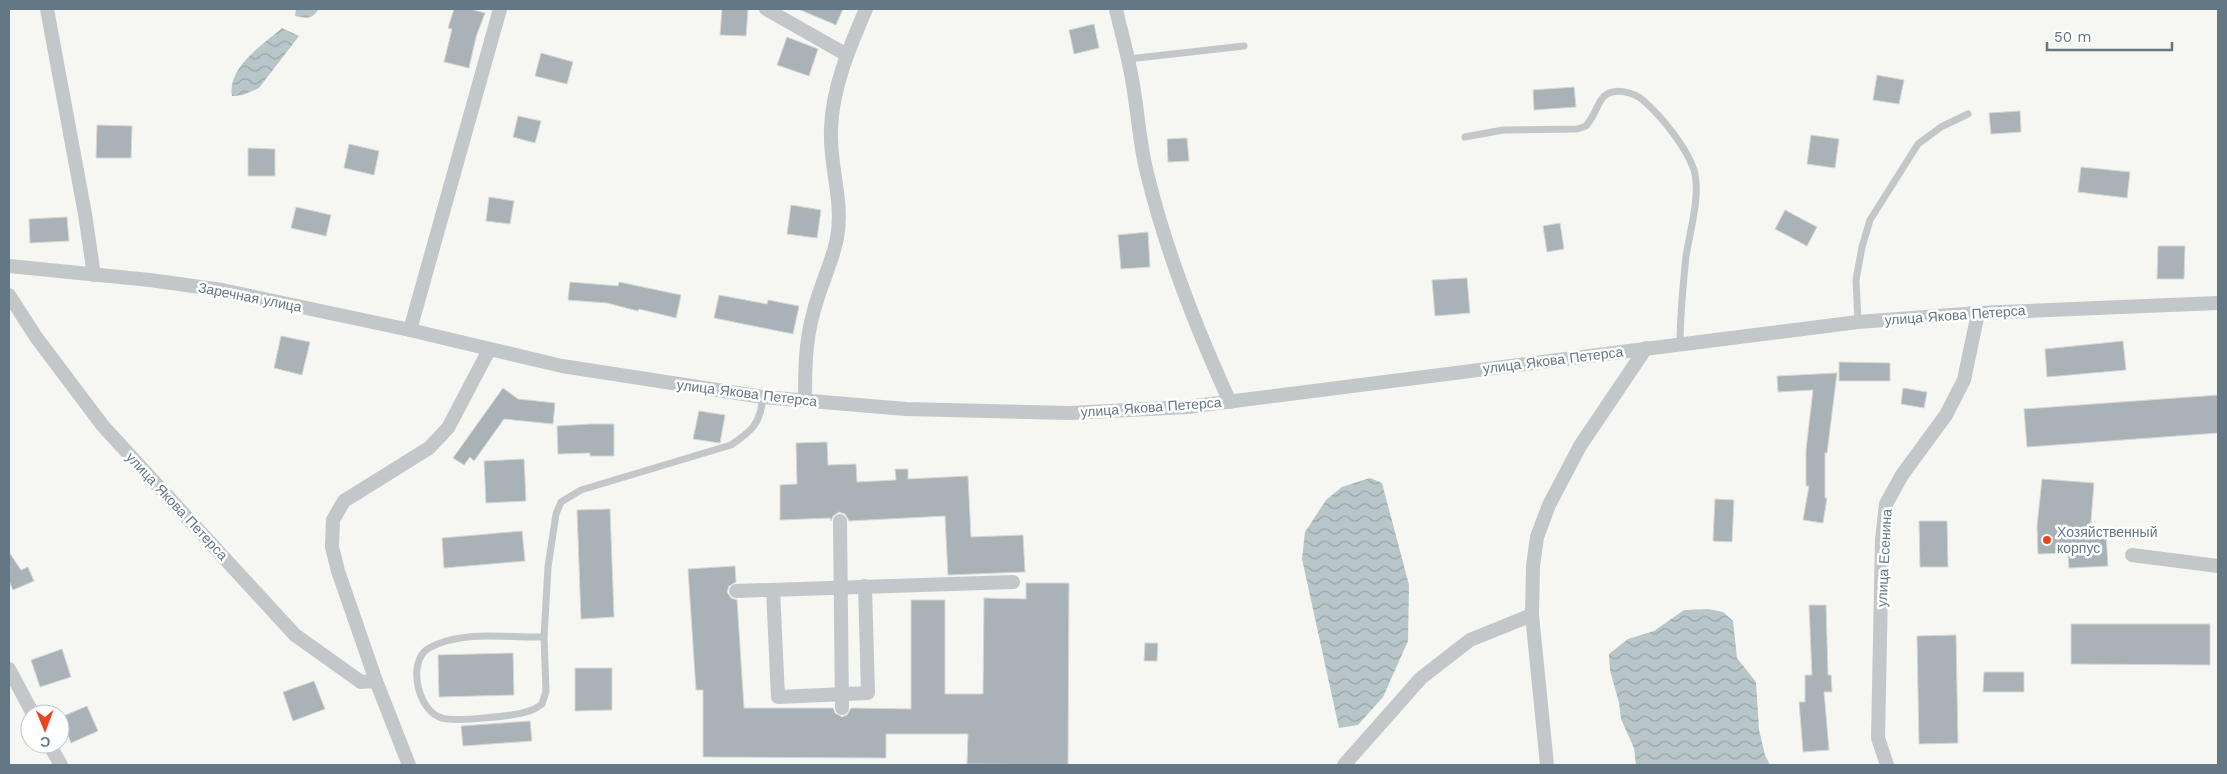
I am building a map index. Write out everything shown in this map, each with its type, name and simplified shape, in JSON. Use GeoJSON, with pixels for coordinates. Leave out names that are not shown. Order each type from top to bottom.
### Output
{"type":"FeatureCollection","features":[{"type":"Feature","properties":{"kind":"street"},"geometry":{"type":"LineString","coordinates":[[47,9],[86,214],[94,275]]}},
{"type":"Feature","properties":{"kind":"street"},"geometry":{"type":"LineString","coordinates":[[410,330],[500,9]]}},
{"type":"Feature","properties":{"kind":"street"},"geometry":{"type":"LineString","coordinates":[[766,9],[847,55]]}},
{"type":"Feature","properties":{"kind":"street"},"geometry":{"type":"LineString","coordinates":[[805,401],[805,358],[813,314],[832,256],[838,224],[838,190],[831,130],[834,102],[847,55],[866,9]]}},
{"type":"Feature","properties":{"kind":"street"},"geometry":{"type":"LineString","coordinates":[[1116,9],[1128,59],[1138,131],[1147,174],[1178,276],[1207,352],[1230,402]]}},
{"type":"Feature","properties":{"kind":"street","name":"Заречная улица"},"geometry":{"type":"LineString","coordinates":[[9,266],[150,280],[222,290],[410,330],[488,350]]}},
{"type":"Feature","properties":{"kind":"street","name":"улица Якова Петерса"},"geometry":{"type":"LineString","coordinates":[[9,295],[36,337],[103,426],[295,635],[362,682],[376,681]]}},
{"type":"Feature","properties":{"kind":"street","name":"улица Якова Петерса"},"geometry":{"type":"LineString","coordinates":[[488,350],[562,366],[763,397],[906,409],[1071,413],[1230,402],[1858,322],[1978,312],[2218,303]]}},
{"type":"Feature","properties":{"kind":"street","name":"улица Есенина"},"geometry":{"type":"LineString","coordinates":[[1887,765],[1878,738],[1882,540],[1886,504],[1902,475],[1946,415],[1964,380],[1978,312]]}},
{"type":"Feature","properties":{"kind":"street"},"geometry":{"type":"LineString","coordinates":[[1546,765],[1532,615],[1533,566],[1536,547],[1549,504],[1580,446],[1646,348]]}},
{"type":"Feature","properties":{"kind":"street"},"geometry":{"type":"LineString","coordinates":[[409,765],[376,681],[336,563],[332,547],[334,520],[344,501],[429,448],[448,428],[488,350]]}},
{"type":"Feature","properties":{"kind":"street"},"geometry":{"type":"LineString","coordinates":[[840,521],[842,701]]}},
{"type":"Feature","properties":{"kind":"street"},"geometry":{"type":"LineString","coordinates":[[2132,555],[2218,566]]}},
{"type":"Feature","properties":{"kind":"street"},"geometry":{"type":"LineString","coordinates":[[736,591],[841,586],[1013,582]]}},
{"type":"Feature","properties":{"kind":"street"},"geometry":{"type":"LineString","coordinates":[[773,590],[778,697],[842,701],[868,693],[865,586]]}},
{"type":"Feature","properties":{"kind":"street"},"geometry":{"type":"LineString","coordinates":[[1344,765],[1421,678],[1470,640],[1532,615]]}},
{"type":"Feature","properties":{"kind":"street"},"geometry":{"type":"LineString","coordinates":[[9,669],[28,704]]}},
{"type":"Feature","properties":{"kind":"street"},"geometry":{"type":"LineString","coordinates":[[55,754],[61,765]]}},
{"type":"Feature","properties":{"kind":"lane"},"geometry":{"type":"LineString","coordinates":[[1128,59],[1244,46]]}},
{"type":"Feature","properties":{"kind":"lane"},"geometry":{"type":"LineString","coordinates":[[1465,137],[1503,130],[1576,130],[1586,126],[1602,98],[1616,91],[1630,93],[1642,99],[1655,111],[1682,148],[1694,170],[1696,193],[1680,308],[1680,344]]}},
{"type":"Feature","properties":{"kind":"lane"},"geometry":{"type":"LineString","coordinates":[[1858,322],[1856,280],[1862,247],[1870,220],[1918,144],[1941,127],[1968,114]]}},
{"type":"Feature","properties":{"kind":"lane"},"geometry":{"type":"LineString","coordinates":[[544,637],[466,637],[444,642],[425,651],[416,669],[418,689],[428,708],[440,718],[460,720],[527,712],[542,704],[546,691],[544,637],[548,568],[556,514],[561,502],[581,490],[731,445],[751,432],[761,416],[763,397]]}},
{"type":"Feature","properties":{"kind":"water"},"geometry":{"type":"Polygon","coordinates":[[[296,9],[319,9],[314,15],[306,18],[295,16],[296,9]]]}},
{"type":"Feature","properties":{"kind":"water"},"geometry":{"type":"Polygon","coordinates":[[[282,28],[299,36],[259,88],[243,95],[232,96],[232,85],[241,66],[257,49],[282,28]]]}},
{"type":"Feature","properties":{"kind":"water"},"geometry":{"type":"Polygon","coordinates":[[[1370,478],[1382,483],[1409,585],[1408,641],[1383,697],[1358,725],[1339,728],[1302,559],[1305,532],[1326,500],[1342,487],[1370,478]]]}},
{"type":"Feature","properties":{"kind":"water"},"geometry":{"type":"Polygon","coordinates":[[[1708,609],[1723,612],[1733,621],[1737,658],[1756,682],[1759,730],[1765,755],[1770,765],[1636,765],[1634,748],[1621,719],[1619,703],[1610,670],[1609,654],[1628,639],[1654,631],[1684,610],[1708,609]]]}},
{"type":"Feature","properties":{"kind":"building"},"geometry":{"type":"Polygon","coordinates":[[[454,9],[470,9],[485,13],[476,37],[469,68],[444,62],[452,29],[448,28],[454,9]]]}},
{"type":"Feature","properties":{"kind":"building"},"geometry":{"type":"Polygon","coordinates":[[[722,9],[748,9],[746,36],[720,35],[722,9]]]}},
{"type":"Feature","properties":{"kind":"building"},"geometry":{"type":"Polygon","coordinates":[[[798,9],[843,9],[836,25],[798,9]]]}},
{"type":"Feature","properties":{"kind":"building"},"geometry":{"type":"Polygon","coordinates":[[[1094,24],[1099,48],[1074,54],[1069,30],[1094,24]]]}},
{"type":"Feature","properties":{"kind":"building"},"geometry":{"type":"Polygon","coordinates":[[[787,37],[818,49],[809,76],[777,65],[787,37]]]}},
{"type":"Feature","properties":{"kind":"building"},"geometry":{"type":"Polygon","coordinates":[[[541,53],[573,62],[567,84],[535,76],[541,53]]]}},
{"type":"Feature","properties":{"kind":"building"},"geometry":{"type":"Polygon","coordinates":[[[1877,75],[1904,80],[1899,104],[1873,100],[1877,75]]]}},
{"type":"Feature","properties":{"kind":"building"},"geometry":{"type":"Polygon","coordinates":[[[1574,87],[1576,107],[1534,110],[1533,90],[1574,87]]]}},
{"type":"Feature","properties":{"kind":"building"},"geometry":{"type":"Polygon","coordinates":[[[2020,111],[2021,132],[1991,134],[1989,113],[2020,111]]]}},
{"type":"Feature","properties":{"kind":"building"},"geometry":{"type":"Polygon","coordinates":[[[518,116],[541,121],[535,143],[513,137],[518,116]]]}},
{"type":"Feature","properties":{"kind":"building"},"geometry":{"type":"Polygon","coordinates":[[[97,125],[132,126],[131,158],[96,158],[97,125]]]}},
{"type":"Feature","properties":{"kind":"building"},"geometry":{"type":"Polygon","coordinates":[[[1811,135],[1839,139],[1835,168],[1807,164],[1811,135]]]}},
{"type":"Feature","properties":{"kind":"building"},"geometry":{"type":"Polygon","coordinates":[[[1187,138],[1189,161],[1168,162],[1167,139],[1187,138]]]}},
{"type":"Feature","properties":{"kind":"building"},"geometry":{"type":"Polygon","coordinates":[[[349,144],[379,151],[374,175],[344,168],[349,144]]]}},
{"type":"Feature","properties":{"kind":"building"},"geometry":{"type":"Polygon","coordinates":[[[248,148],[275,149],[275,176],[248,176],[248,148]]]}},
{"type":"Feature","properties":{"kind":"building"},"geometry":{"type":"Polygon","coordinates":[[[2081,167],[2130,172],[2127,198],[2078,192],[2081,167]]]}},
{"type":"Feature","properties":{"kind":"building"},"geometry":{"type":"Polygon","coordinates":[[[489,197],[514,201],[510,224],[486,221],[489,197]]]}},
{"type":"Feature","properties":{"kind":"building"},"geometry":{"type":"Polygon","coordinates":[[[791,205],[821,210],[817,238],[787,234],[791,205]]]}},
{"type":"Feature","properties":{"kind":"building"},"geometry":{"type":"Polygon","coordinates":[[[296,207],[331,215],[326,236],[291,228],[296,207]]]}},
{"type":"Feature","properties":{"kind":"building"},"geometry":{"type":"Polygon","coordinates":[[[1785,210],[1817,227],[1807,246],[1775,229],[1785,210]]]}},
{"type":"Feature","properties":{"kind":"building"},"geometry":{"type":"Polygon","coordinates":[[[67,217],[69,241],[30,243],[29,219],[67,217]]]}},
{"type":"Feature","properties":{"kind":"building"},"geometry":{"type":"Polygon","coordinates":[[[1560,223],[1564,249],[1547,252],[1543,226],[1560,223]]]}},
{"type":"Feature","properties":{"kind":"building"},"geometry":{"type":"Polygon","coordinates":[[[1148,232],[1150,267],[1121,269],[1118,235],[1148,232]]]}},
{"type":"Feature","properties":{"kind":"building"},"geometry":{"type":"Polygon","coordinates":[[[2158,246],[2185,246],[2184,279],[2157,279],[2158,246]]]}},
{"type":"Feature","properties":{"kind":"building"},"geometry":{"type":"Polygon","coordinates":[[[1467,278],[1470,313],[1435,316],[1432,280],[1467,278]]]}},
{"type":"Feature","properties":{"kind":"building"},"geometry":{"type":"Polygon","coordinates":[[[570,282],[618,286],[619,282],[681,295],[676,318],[607,303],[568,300],[570,282]]]}},
{"type":"Feature","properties":{"kind":"building"},"geometry":{"type":"Polygon","coordinates":[[[719,295],[767,304],[768,300],[799,306],[793,334],[714,318],[719,295]]]}},
{"type":"Feature","properties":{"kind":"building"},"geometry":{"type":"Polygon","coordinates":[[[281,336],[310,342],[302,375],[274,368],[281,336]]]}},
{"type":"Feature","properties":{"kind":"building"},"geometry":{"type":"Polygon","coordinates":[[[2123,341],[2126,370],[2047,377],[2045,349],[2123,341]]]}},
{"type":"Feature","properties":{"kind":"building"},"geometry":{"type":"Polygon","coordinates":[[[1839,362],[1890,363],[1890,381],[1839,381],[1839,362]]]}},
{"type":"Feature","properties":{"kind":"building"},"geometry":{"type":"Polygon","coordinates":[[[1837,373],[1827,453],[1825,453],[1825,498],[1827,498],[1823,523],[1803,520],[1809,486],[1806,486],[1806,450],[1813,390],[1778,392],[1777,376],[1837,373]]]}},
{"type":"Feature","properties":{"kind":"building"},"geometry":{"type":"Polygon","coordinates":[[[503,388],[518,399],[555,403],[553,424],[504,419],[474,461],[470,457],[464,465],[453,458],[503,388]]]}},
{"type":"Feature","properties":{"kind":"building"},"geometry":{"type":"Polygon","coordinates":[[[1903,388],[1927,392],[1924,408],[1901,404],[1903,388]]]}},
{"type":"Feature","properties":{"kind":"building"},"geometry":{"type":"Polygon","coordinates":[[[2218,395],[2218,433],[2027,447],[2024,409],[2218,395]]]}},
{"type":"Feature","properties":{"kind":"building"},"geometry":{"type":"Polygon","coordinates":[[[699,411],[725,415],[720,443],[693,439],[699,411]]]}},
{"type":"Feature","properties":{"kind":"building"},"geometry":{"type":"Polygon","coordinates":[[[614,424],[614,456],[590,456],[590,453],[558,454],[557,426],[614,424]]]}},
{"type":"Feature","properties":{"kind":"building"},"geometry":{"type":"Polygon","coordinates":[[[827,442],[828,465],[856,464],[857,482],[896,480],[895,469],[908,469],[908,479],[968,476],[971,537],[1023,535],[1025,572],[948,575],[945,516],[849,521],[845,514],[839,512],[833,516],[831,521],[830,518],[780,520],[780,485],[797,484],[796,443],[827,442]]]}},
{"type":"Feature","properties":{"kind":"building"},"geometry":{"type":"Polygon","coordinates":[[[524,459],[526,501],[486,503],[484,461],[524,459]]]}},
{"type":"Feature","properties":{"kind":"building"},"geometry":{"type":"Polygon","coordinates":[[[2042,479],[2094,483],[2090,533],[2106,532],[2108,566],[2069,568],[2068,553],[2038,554],[2037,526],[2042,479]]]}},
{"type":"Feature","properties":{"kind":"building"},"geometry":{"type":"Polygon","coordinates":[[[1715,499],[1734,500],[1732,542],[1713,541],[1715,499]]]}},
{"type":"Feature","properties":{"kind":"building"},"geometry":{"type":"Polygon","coordinates":[[[610,509],[614,617],[581,619],[577,510],[610,509]]]}},
{"type":"Feature","properties":{"kind":"building"},"geometry":{"type":"Polygon","coordinates":[[[1919,521],[1947,521],[1948,567],[1920,567],[1919,521]]]}},
{"type":"Feature","properties":{"kind":"building"},"geometry":{"type":"Polygon","coordinates":[[[522,531],[525,561],[444,568],[442,538],[522,531]]]}},
{"type":"Feature","properties":{"kind":"building"},"geometry":{"type":"Polygon","coordinates":[[[9,552],[21,570],[28,567],[34,581],[13,590],[9,581],[9,552]]]}},
{"type":"Feature","properties":{"kind":"building"},"geometry":{"type":"Polygon","coordinates":[[[735,566],[736,582],[729,586],[727,592],[731,598],[737,600],[744,708],[833,708],[835,713],[842,717],[847,715],[851,708],[911,709],[911,600],[945,600],[945,694],[983,694],[984,598],[1026,599],[1026,583],[1069,583],[1068,765],[967,764],[968,734],[886,734],[886,758],[703,757],[703,690],[696,690],[688,569],[735,566]]]}},
{"type":"Feature","properties":{"kind":"building"},"geometry":{"type":"Polygon","coordinates":[[[1809,605],[1826,605],[1828,675],[1831,675],[1832,692],[1824,692],[1829,750],[1803,752],[1799,702],[1805,702],[1805,675],[1812,675],[1809,605]]]}},
{"type":"Feature","properties":{"kind":"building"},"geometry":{"type":"Polygon","coordinates":[[[2071,624],[2210,624],[2210,665],[2071,664],[2071,624]]]}},
{"type":"Feature","properties":{"kind":"building"},"geometry":{"type":"Polygon","coordinates":[[[1956,635],[1958,743],[1919,744],[1917,636],[1956,635]]]}},
{"type":"Feature","properties":{"kind":"building"},"geometry":{"type":"Polygon","coordinates":[[[1145,643],[1158,643],[1157,661],[1144,661],[1145,643]]]}},
{"type":"Feature","properties":{"kind":"building"},"geometry":{"type":"Polygon","coordinates":[[[62,649],[71,677],[40,687],[31,660],[62,649]]]}},
{"type":"Feature","properties":{"kind":"building"},"geometry":{"type":"Polygon","coordinates":[[[513,653],[514,695],[439,697],[438,655],[513,653]]]}},
{"type":"Feature","properties":{"kind":"building"},"geometry":{"type":"Polygon","coordinates":[[[575,668],[612,668],[612,710],[575,711],[575,668]]]}},
{"type":"Feature","properties":{"kind":"building"},"geometry":{"type":"Polygon","coordinates":[[[1984,672],[2024,672],[2024,692],[1983,692],[1984,672]]]}},
{"type":"Feature","properties":{"kind":"building"},"geometry":{"type":"Polygon","coordinates":[[[314,681],[325,709],[293,721],[283,692],[314,681]]]}},
{"type":"Feature","properties":{"kind":"building"},"geometry":{"type":"Polygon","coordinates":[[[87,706],[98,731],[71,743],[70,713],[87,706]]]}},
{"type":"Feature","properties":{"kind":"building"},"geometry":{"type":"Polygon","coordinates":[[[530,721],[532,741],[463,746],[461,726],[530,721]]]}},
{"type":"Feature","properties":{"kind":"place","name":"Хозяйственный корпус"},"geometry":{"type":"Point","coordinates":[2047,540]}}]}
